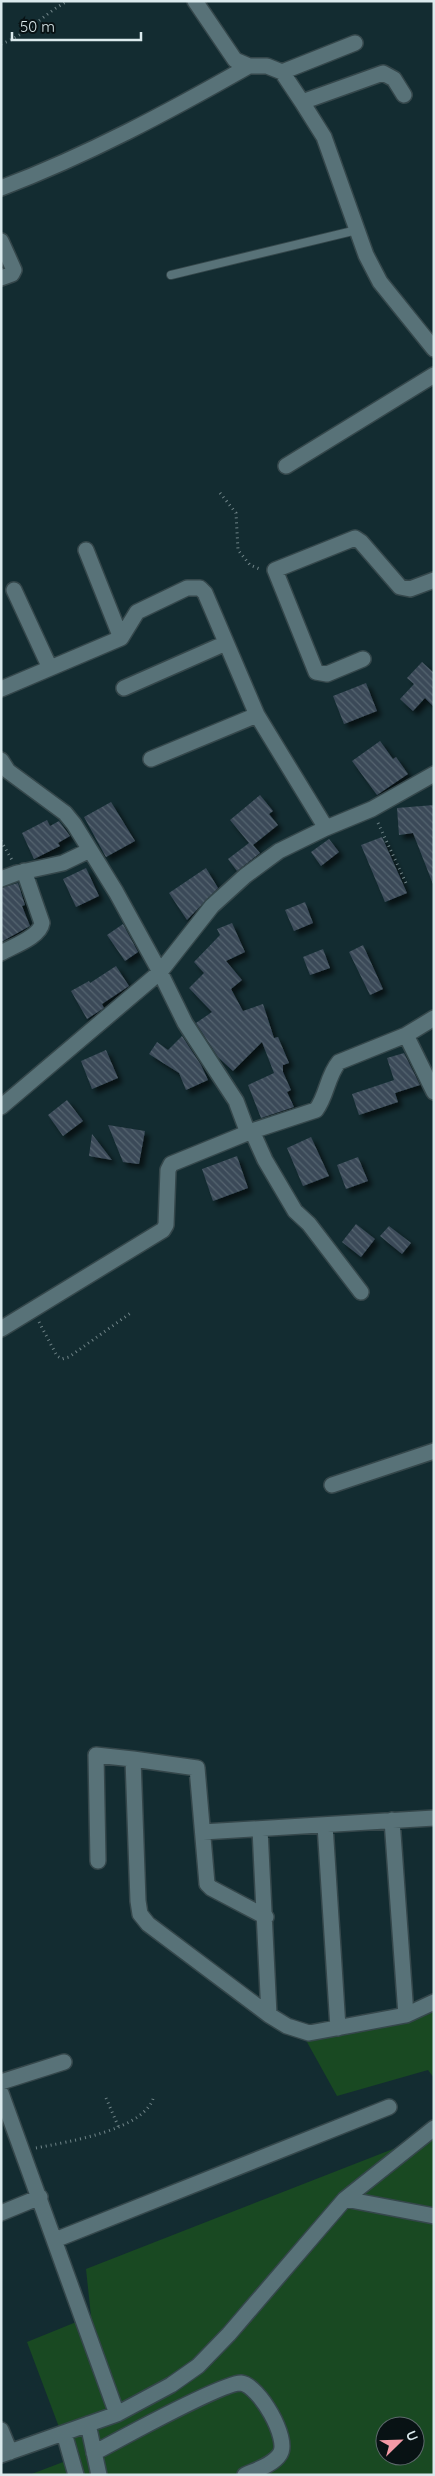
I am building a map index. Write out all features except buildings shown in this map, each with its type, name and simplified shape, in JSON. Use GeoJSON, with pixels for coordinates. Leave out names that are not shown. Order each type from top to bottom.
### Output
{"type":"FeatureCollection","features":[{"type":"Feature","properties":{"kind":"street"},"geometry":{"type":"LineString","coordinates":[[195,1],[235,60],[249,66],[267,66],[282,72],[324,137],[357,230],[380,282],[434,349]]}},
{"type":"Feature","properties":{"kind":"street"},"geometry":{"type":"LineString","coordinates":[[282,72],[356,43]]}},
{"type":"Feature","properties":{"kind":"street"},"geometry":{"type":"LineString","coordinates":[[1,188],[117,138],[174,110],[249,66]]}},
{"type":"Feature","properties":{"kind":"street"},"geometry":{"type":"LineString","coordinates":[[302,102],[384,73],[394,80],[404,95]]}},
{"type":"Feature","properties":{"kind":"street"},"geometry":{"type":"LineString","coordinates":[[1,240],[14,270],[12,274],[1,278]]}},
{"type":"Feature","properties":{"kind":"street"},"geometry":{"type":"LineString","coordinates":[[286,466],[434,375]]}},
{"type":"Feature","properties":{"kind":"street"},"geometry":{"type":"LineString","coordinates":[[363,659],[327,674],[316,672],[275,572],[278,568],[355,538],[361,542],[400,587],[410,589],[434,580]]}},
{"type":"Feature","properties":{"kind":"street"},"geometry":{"type":"LineString","coordinates":[[86,550],[121,638]]}},
{"type":"Feature","properties":{"kind":"street"},"geometry":{"type":"LineString","coordinates":[[1,689],[121,638],[137,612],[194,586],[204,593],[257,716],[326,828]]}},
{"type":"Feature","properties":{"kind":"street"},"geometry":{"type":"LineString","coordinates":[[14,590],[50,668]]}},
{"type":"Feature","properties":{"kind":"street"},"geometry":{"type":"LineString","coordinates":[[124,688],[226,643]]}},
{"type":"Feature","properties":{"kind":"street"},"geometry":{"type":"LineString","coordinates":[[151,758],[257,716]]}},
{"type":"Feature","properties":{"kind":"street"},"geometry":{"type":"LineString","coordinates":[[1,760],[8,771],[65,813],[74,824],[116,892],[160,972],[184,1023],[236,1101],[265,1160],[296,1211],[309,1224],[361,1292]]}},
{"type":"Feature","properties":{"kind":"street"},"geometry":{"type":"LineString","coordinates":[[1,1106],[160,972],[212,906],[245,876],[279,851],[326,828],[372,809],[434,774]]}},
{"type":"Feature","properties":{"kind":"street"},"geometry":{"type":"LineString","coordinates":[[1,879],[21,872],[52,866],[90,850]]}},
{"type":"Feature","properties":{"kind":"street"},"geometry":{"type":"LineString","coordinates":[[1,953],[41,928],[42,923],[21,872]]}},
{"type":"Feature","properties":{"kind":"street"},"geometry":{"type":"LineString","coordinates":[[1,1329],[31,1308],[163,1230],[166,1225],[168,1170],[172,1164],[250,1132],[316,1110],[334,1068],[339,1062],[406,1035],[434,1018]]}},
{"type":"Feature","properties":{"kind":"street"},"geometry":{"type":"LineString","coordinates":[[406,1035],[434,1092]]}},
{"type":"Feature","properties":{"kind":"street"},"geometry":{"type":"LineString","coordinates":[[332,1485],[434,1451]]}},
{"type":"Feature","properties":{"kind":"street"},"geometry":{"type":"LineString","coordinates":[[98,1861],[96,1755],[197,1768],[207,1884],[211,1888],[266,1917]]}},
{"type":"Feature","properties":{"kind":"street"},"geometry":{"type":"LineString","coordinates":[[133,1759],[140,1914],[148,1924],[269,2015],[287,2026],[309,2033],[406,2015],[434,2002]]}},
{"type":"Feature","properties":{"kind":"street"},"geometry":{"type":"LineString","coordinates":[[203,1832],[434,1818]]}},
{"type":"Feature","properties":{"kind":"street"},"geometry":{"type":"LineString","coordinates":[[392,1820],[406,2015]]}},
{"type":"Feature","properties":{"kind":"street"},"geometry":{"type":"LineString","coordinates":[[325,1825],[338,2028]]}},
{"type":"Feature","properties":{"kind":"street"},"geometry":{"type":"LineString","coordinates":[[260,1829],[266,1917],[269,2015]]}},
{"type":"Feature","properties":{"kind":"street"},"geometry":{"type":"LineString","coordinates":[[1,2082],[64,2062]]}},
{"type":"Feature","properties":{"kind":"street"},"geometry":{"type":"LineString","coordinates":[[1,2093],[117,2414]]}},
{"type":"Feature","properties":{"kind":"street"},"geometry":{"type":"LineString","coordinates":[[55,2240],[389,2106]]}},
{"type":"Feature","properties":{"kind":"street"},"geometry":{"type":"LineString","coordinates":[[1,2430],[6,2454],[117,2414],[171,2385],[198,2366],[229,2334],[346,2199],[434,2128]]}},
{"type":"Feature","properties":{"kind":"street"},"geometry":{"type":"LineString","coordinates":[[1,2213],[40,2197]]}},
{"type":"Feature","properties":{"kind":"street"},"geometry":{"type":"LineString","coordinates":[[346,2199],[434,2216]]}},
{"type":"Feature","properties":{"kind":"street"},"geometry":{"type":"LineString","coordinates":[[94,2453],[204,2397],[241,2383],[252,2387],[263,2400],[279,2431],[283,2449],[270,2464],[244,2475]]}},
{"type":"Feature","properties":{"kind":"street"},"geometry":{"type":"LineString","coordinates":[[88,2424],[99,2475]]}},
{"type":"Feature","properties":{"kind":"street"},"geometry":{"type":"LineString","coordinates":[[64,2433],[76,2475]]}},
{"type":"Feature","properties":{"kind":"lane"},"geometry":{"type":"LineString","coordinates":[[171,275],[357,230]]}},
{"type":"Feature","properties":{"kind":"path"},"geometry":{"type":"LineString","coordinates":[[1,44],[33,27],[57,7],[68,1]]}},
{"type":"Feature","properties":{"kind":"path"},"geometry":{"type":"LineString","coordinates":[[220,493],[236,513],[236,541],[243,558],[256,568],[275,572]]}},
{"type":"Feature","properties":{"kind":"path"},"geometry":{"type":"LineString","coordinates":[[372,809],[406,883]]}},
{"type":"Feature","properties":{"kind":"path"},"geometry":{"type":"LineString","coordinates":[[1,841],[21,872]]}},
{"type":"Feature","properties":{"kind":"path"},"geometry":{"type":"LineString","coordinates":[[31,1308],[57,1356],[62,1358],[69,1357],[132,1312]]}},
{"type":"Feature","properties":{"kind":"path"},"geometry":{"type":"LineString","coordinates":[[23,2151],[119,2128],[149,2109],[154,2095]]}},
{"type":"Feature","properties":{"kind":"path"},"geometry":{"type":"LineString","coordinates":[[106,2098],[119,2128]]}},
{"type":"Feature","properties":{"kind":"green space"},"geometry":{"type":"Polygon","coordinates":[[[434,2010],[434,2078],[428,2070],[337,2096],[302,2033],[434,2010]]]}},
{"type":"Feature","properties":{"kind":"green space"},"geometry":{"type":"Polygon","coordinates":[[[434,2133],[434,2475],[29,2475],[71,2459],[27,2342],[91,2316],[86,2269],[434,2133]]]}}]}
